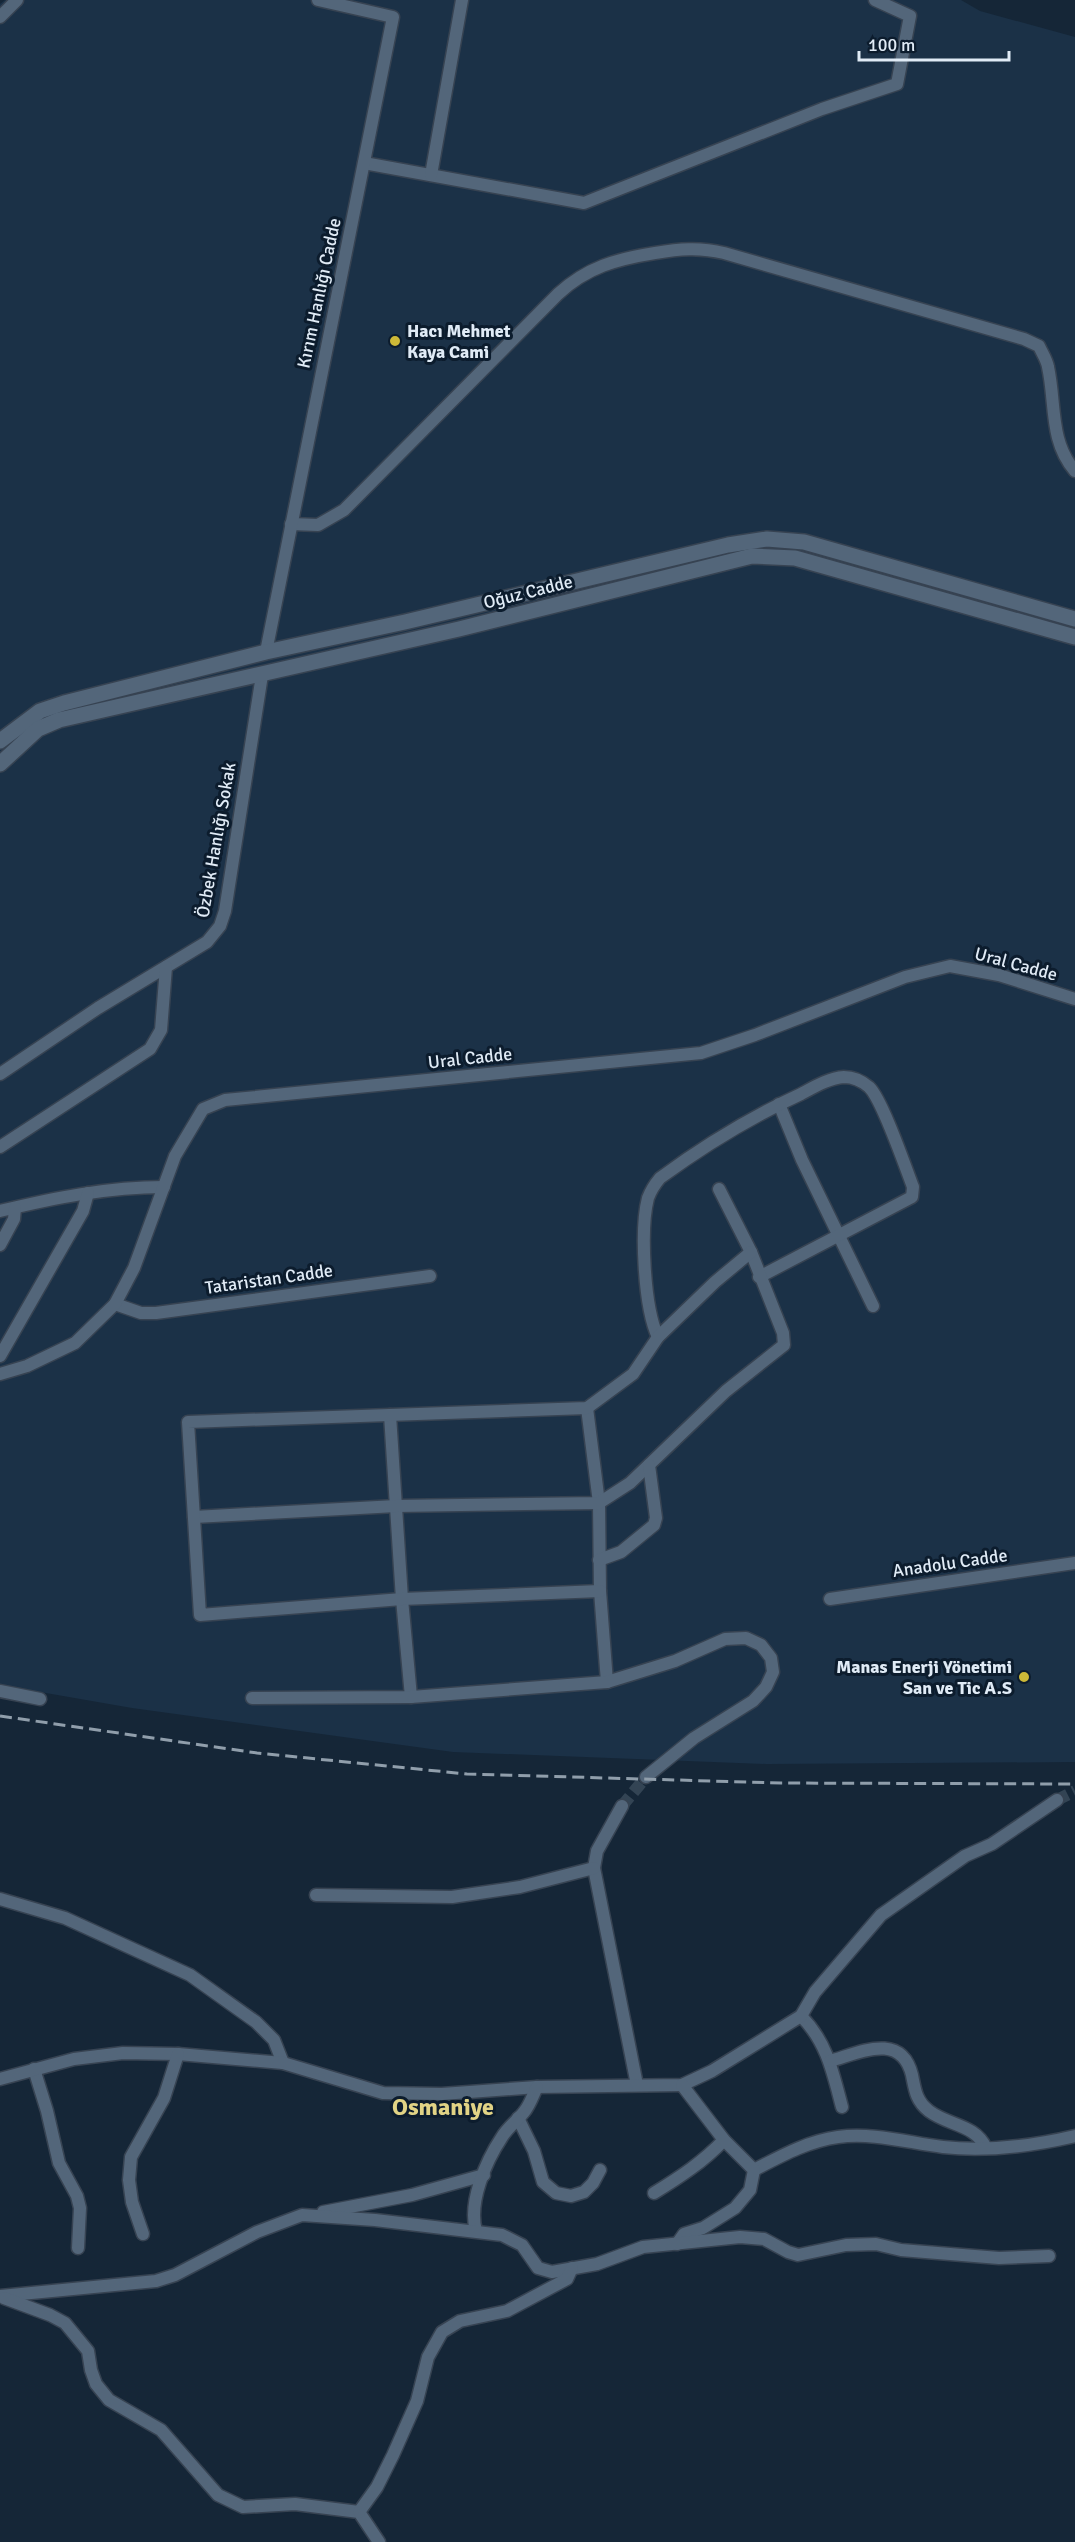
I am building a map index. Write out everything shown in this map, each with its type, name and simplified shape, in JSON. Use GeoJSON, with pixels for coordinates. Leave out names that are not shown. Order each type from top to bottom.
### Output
{"type":"FeatureCollection","features":[{"type":"Feature","properties":{"kind":"street"},"geometry":{"type":"LineString","coordinates":[[0,17],[17,0]]}},
{"type":"Feature","properties":{"kind":"street","name":"Kırım Hanlığı Cadde"},"geometry":{"type":"LineString","coordinates":[[266,652],[393,18],[318,0]]}},
{"type":"Feature","properties":{"kind":"street"},"geometry":{"type":"LineString","coordinates":[[431,175],[462,0]]}},
{"type":"Feature","properties":{"kind":"street"},"geometry":{"type":"LineString","coordinates":[[364,163],[584,203],[822,109],[897,84],[910,16],[875,0]]}},
{"type":"Feature","properties":{"kind":"street"},"geometry":{"type":"LineString","coordinates":[[291,524],[318,525],[344,510],[578,276],[618,259],[687,248],[724,253],[1024,339],[1039,346],[1048,364],[1056,437],[1064,456],[1075,471]]}},
{"type":"Feature","properties":{"kind":"street","name":"Oğuz Cadde"},"geometry":{"type":"LineString","coordinates":[[0,741],[39,711],[266,652],[405,622],[728,545],[767,539],[804,543],[1075,619]]}},
{"type":"Feature","properties":{"kind":"street","name":"Oğuz Cadde"},"geometry":{"type":"LineString","coordinates":[[0,764],[38,729],[59,720],[470,626],[752,556],[795,558],[1075,637]]}},
{"type":"Feature","properties":{"kind":"street"},"geometry":{"type":"LineString","coordinates":[[262,675],[266,652]]}},
{"type":"Feature","properties":{"kind":"street","name":"Özbek Hanlığı Sokak"},"geometry":{"type":"LineString","coordinates":[[0,1074],[98,1008],[207,942],[217,932],[223,919],[262,675]]}},
{"type":"Feature","properties":{"kind":"street","name":"Ural Cadde"},"geometry":{"type":"LineString","coordinates":[[0,1374],[27,1366],[75,1343],[115,1304],[134,1268],[175,1156],[203,1109],[225,1100],[701,1053],[754,1035],[905,976],[950,966],[999,975],[1075,999]]}},
{"type":"Feature","properties":{"kind":"street"},"geometry":{"type":"LineString","coordinates":[[0,1147],[150,1048],[161,1030],[166,967]]}},
{"type":"Feature","properties":{"kind":"street"},"geometry":{"type":"LineString","coordinates":[[658,1337],[649,1312],[645,1245],[646,1214],[652,1188],[670,1170],[746,1121],[828,1081],[841,1077],[855,1079],[868,1086],[880,1106],[913,1187],[913,1193],[909,1199],[759,1277]]}},
{"type":"Feature","properties":{"kind":"street"},"geometry":{"type":"LineString","coordinates":[[779,1104],[802,1160],[873,1306]]}},
{"type":"Feature","properties":{"kind":"street"},"geometry":{"type":"LineString","coordinates":[[0,1211],[126,1187],[164,1187]]}},
{"type":"Feature","properties":{"kind":"street"},"geometry":{"type":"LineString","coordinates":[[194,1517],[396,1506],[599,1503],[630,1483],[726,1391],[784,1345],[783,1333],[751,1252],[719,1189]]}},
{"type":"Feature","properties":{"kind":"street"},"geometry":{"type":"LineString","coordinates":[[0,1356],[83,1211],[88,1193]]}},
{"type":"Feature","properties":{"kind":"street"},"geometry":{"type":"LineString","coordinates":[[0,1245],[14,1219],[15,1208]]}},
{"type":"Feature","properties":{"kind":"street"},"geometry":{"type":"LineString","coordinates":[[600,1591],[402,1599],[200,1616],[188,1422],[587,1408],[633,1374],[658,1337],[715,1282],[751,1252]]}},
{"type":"Feature","properties":{"kind":"street","name":"Tataristan Cadde"},"geometry":{"type":"LineString","coordinates":[[115,1304],[141,1313],[156,1313],[430,1276]]}},
{"type":"Feature","properties":{"kind":"street"},"geometry":{"type":"LineString","coordinates":[[587,1408],[599,1503],[600,1591],[607,1682]]}},
{"type":"Feature","properties":{"kind":"street"},"geometry":{"type":"LineString","coordinates":[[390,1415],[411,1697]]}},
{"type":"Feature","properties":{"kind":"street"},"geometry":{"type":"LineString","coordinates":[[599,1560],[621,1552],[654,1525],[656,1518],[650,1465]]}},
{"type":"Feature","properties":{"kind":"street","name":"Anadolu Cadde"},"geometry":{"type":"LineString","coordinates":[[830,1599],[1075,1563]]}},
{"type":"Feature","properties":{"kind":"street"},"geometry":{"type":"LineString","coordinates":[[252,1698],[411,1697],[607,1682],[675,1661],[725,1639],[746,1638],[761,1645],[771,1658],[773,1672],[766,1688],[753,1701],[694,1738],[646,1777]]}},
{"type":"Feature","properties":{"kind":"street"},"geometry":{"type":"LineString","coordinates":[[0,1691],[40,1699]]}},
{"type":"Feature","properties":{"kind":"street"},"geometry":{"type":"LineString","coordinates":[[0,2079],[74,2059],[123,2053],[178,2054],[283,2063],[383,2092],[442,2094],[537,2087],[682,2085],[712,2071],[801,2016],[815,1992],[881,1916],[965,1856],[992,1844],[1057,1800]]}},
{"type":"Feature","properties":{"kind":"street"},"geometry":{"type":"LineString","coordinates":[[622,1806],[597,1851],[594,1868],[637,2085]]}},
{"type":"Feature","properties":{"kind":"street"},"geometry":{"type":"LineString","coordinates":[[316,1895],[453,1897],[520,1887],[594,1868]]}},
{"type":"Feature","properties":{"kind":"street"},"geometry":{"type":"LineString","coordinates":[[0,1899],[65,1918],[190,1975],[256,2022],[274,2040],[283,2063]]}},
{"type":"Feature","properties":{"kind":"street"},"geometry":{"type":"LineString","coordinates":[[801,2016],[822,2043],[830,2061],[842,2107]]}},
{"type":"Feature","properties":{"kind":"street"},"geometry":{"type":"LineString","coordinates":[[830,2061],[876,2048],[897,2052],[909,2068],[913,2087],[921,2103],[939,2117],[974,2133],[986,2148]]}},
{"type":"Feature","properties":{"kind":"street"},"geometry":{"type":"LineString","coordinates":[[143,2234],[132,2202],[129,2180],[131,2157],[164,2098],[178,2054]]}},
{"type":"Feature","properties":{"kind":"street"},"geometry":{"type":"LineString","coordinates":[[34,2069],[47,2110],[59,2163],[77,2196],[80,2208],[78,2248]]}},
{"type":"Feature","properties":{"kind":"street"},"geometry":{"type":"LineString","coordinates":[[682,2085],[724,2140],[754,2170]]}},
{"type":"Feature","properties":{"kind":"street"},"geometry":{"type":"LineString","coordinates":[[476,2230],[473,2220],[474,2207],[484,2175],[500,2140],[528,2107],[537,2087]]}},
{"type":"Feature","properties":{"kind":"street"},"geometry":{"type":"LineString","coordinates":[[518,2118],[531,2144],[543,2182],[555,2193],[571,2196],[584,2192],[593,2183],[600,2170]]}},
{"type":"Feature","properties":{"kind":"street"},"geometry":{"type":"LineString","coordinates":[[754,2170],[795,2148],[837,2137],[857,2135],[945,2147],[986,2148],[1023,2145],[1075,2136]]}},
{"type":"Feature","properties":{"kind":"street"},"geometry":{"type":"LineString","coordinates":[[654,2193],[690,2171],[724,2140]]}},
{"type":"Feature","properties":{"kind":"street"},"geometry":{"type":"LineString","coordinates":[[677,2244],[684,2234],[703,2228],[735,2208],[750,2190],[754,2170]]}},
{"type":"Feature","properties":{"kind":"street"},"geometry":{"type":"LineString","coordinates":[[320,2215],[327,2210],[412,2195],[484,2175]]}},
{"type":"Feature","properties":{"kind":"street"},"geometry":{"type":"LineString","coordinates":[[0,2296],[156,2281],[175,2275],[277,2223],[302,2215],[476,2230],[513,2239],[522,2245],[538,2268],[552,2272],[597,2264],[643,2247],[755,2237],[764,2239],[788,2252],[798,2254],[846,2245],[876,2244],[901,2250],[999,2258],[1048,2256]]}},
{"type":"Feature","properties":{"kind":"street"},"geometry":{"type":"LineString","coordinates":[[359,2512],[393,2455],[417,2402],[428,2356],[442,2332],[460,2321],[507,2310],[567,2279],[572,2268]]}},
{"type":"Feature","properties":{"kind":"street"},"geometry":{"type":"LineString","coordinates":[[0,2296],[65,2323],[88,2351],[96,2384],[109,2400],[161,2430],[218,2495],[243,2507],[296,2504],[359,2512],[379,2542]]}},
{"type":"Feature","properties":{"kind":"shaded area"},"geometry":{"type":"Polygon","coordinates":[[[5,0],[961,0],[980,11],[1075,37],[1075,1762],[767,1764],[453,1752],[132,1708],[0,1685],[0,4],[5,0]]]}},
{"type":"Feature","properties":{"kind":"tunnel"},"geometry":{"type":"LineString","coordinates":[[622,1806],[646,1777]]}},
{"type":"Feature","properties":{"kind":"tunnel"},"geometry":{"type":"LineString","coordinates":[[1057,1800],[1075,1791]]}},
{"type":"Feature","properties":{"kind":"railway"},"geometry":{"type":"LineString","coordinates":[[0,1716],[257,1753],[467,1774],[781,1783],[1075,1784]]}},
{"type":"Feature","properties":{"kind":"place","name":"Hacı Mehmet Kaya Cami"},"geometry":{"type":"Point","coordinates":[395,341]}},
{"type":"Feature","properties":{"kind":"place","name":"Manas Enerji Yönetimi San ve Tic A.S"},"geometry":{"type":"Point","coordinates":[1024,1677]}},
{"type":"Feature","properties":{"kind":"district","name":"Osmaniye"},"geometry":{"type":"Point","coordinates":[443,2107]}}]}
